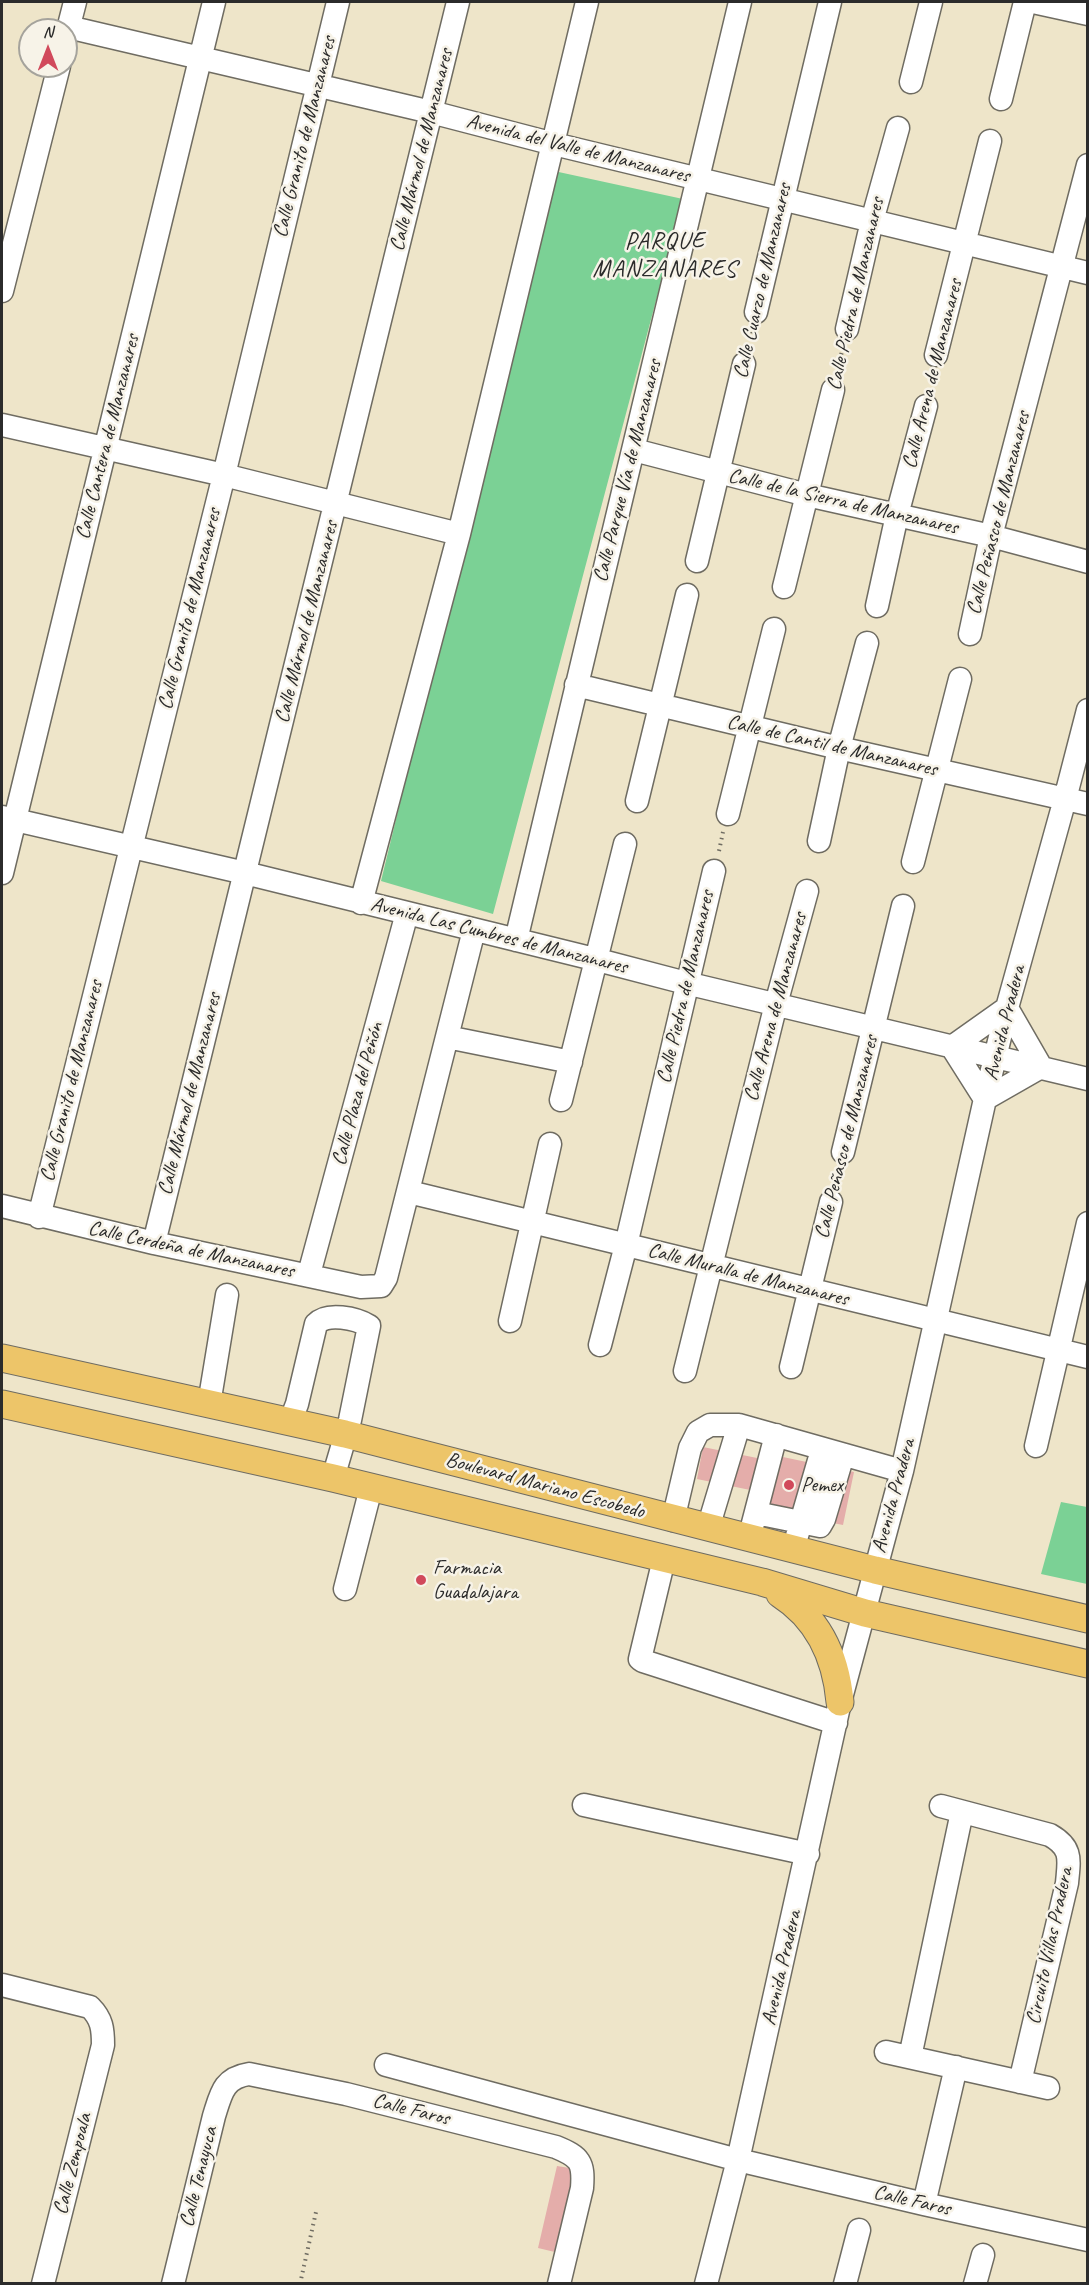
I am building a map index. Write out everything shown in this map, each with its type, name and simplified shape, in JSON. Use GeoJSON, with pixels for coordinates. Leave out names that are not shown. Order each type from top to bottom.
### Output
{"type":"FeatureCollection","features":[{"type":"Feature","properties":{"kind":"main road","name":"Boulevard Mariano Escobedo"},"geometry":{"type":"LineString","coordinates":[[2,1358],[345,1434],[708,1528],[752,1526],[793,1549],[1088,1618]]}},
{"type":"Feature","properties":{"kind":"main road","name":"Boulevard Mariano Escobedo"},"geometry":{"type":"LineString","coordinates":[[2,1404],[333,1479],[664,1558],[762,1582],[865,1613],[1088,1664]]}},
{"type":"Feature","properties":{"kind":"main road"},"geometry":{"type":"LineString","coordinates":[[762,1582],[793,1602],[811,1619],[834,1666],[838,1713]]}},
{"type":"Feature","properties":{"kind":"street"},"geometry":{"type":"LineString","coordinates":[[71,18],[75,2]]}},
{"type":"Feature","properties":{"kind":"street","name":"Calle Cantera de Manzanares"},"geometry":{"type":"LineString","coordinates":[[2,873],[8,818],[106,447],[214,2]]}},
{"type":"Feature","properties":{"kind":"street","name":"Calle Granito de Manzanares"},"geometry":{"type":"LineString","coordinates":[[39,1217],[224,475],[338,2]]}},
{"type":"Feature","properties":{"kind":"street","name":"Calle Mármol de Manzanares"},"geometry":{"type":"LineString","coordinates":[[154,1243],[458,2]]}},
{"type":"Feature","properties":{"kind":"street"},"geometry":{"type":"LineString","coordinates":[[361,903],[459,534],[587,2]]}},
{"type":"Feature","properties":{"kind":"street","name":"Calle Parque Vía de Manzanares"},"geometry":{"type":"LineString","coordinates":[[516,940],[740,2]]}},
{"type":"Feature","properties":{"kind":"street","name":"Calle Cuarzo de Manzanares"},"geometry":{"type":"LineString","coordinates":[[756,312],[831,2]]}},
{"type":"Feature","properties":{"kind":"street"},"geometry":{"type":"LineString","coordinates":[[910,82],[931,2]]}},
{"type":"Feature","properties":{"kind":"street"},"geometry":{"type":"LineString","coordinates":[[1001,99],[1025,2]]}},
{"type":"Feature","properties":{"kind":"street"},"geometry":{"type":"LineString","coordinates":[[1033,2],[1088,14]]}},
{"type":"Feature","properties":{"kind":"street","name":"Avenida del Valle de Manzanares"},"geometry":{"type":"LineString","coordinates":[[78,34],[200,58],[431,112],[554,144],[1088,273]]}},
{"type":"Feature","properties":{"kind":"street"},"geometry":{"type":"LineString","coordinates":[[2,291],[55,78]]}},
{"type":"Feature","properties":{"kind":"street","name":"Calle Piedra de Manzanares"},"geometry":{"type":"LineString","coordinates":[[847,329],[872,221],[898,128]]}},
{"type":"Feature","properties":{"kind":"street","name":"Calle Arena de Manzanares"},"geometry":{"type":"LineString","coordinates":[[936,355],[990,141]]}},
{"type":"Feature","properties":{"kind":"street","name":"Calle Peñasco de Manzanares"},"geometry":{"type":"LineString","coordinates":[[970,634],[991,536],[1088,165]]}},
{"type":"Feature","properties":{"kind":"street","name":"Calle Cuarzo de Manzanares"},"geometry":{"type":"LineString","coordinates":[[697,561],[744,364]]}},
{"type":"Feature","properties":{"kind":"street","name":"Calle Piedra de Manzanares"},"geometry":{"type":"LineString","coordinates":[[784,587],[833,390]]}},
{"type":"Feature","properties":{"kind":"street","name":"Calle Arena de Manzanares"},"geometry":{"type":"LineString","coordinates":[[877,606],[897,515],[926,406]]}},
{"type":"Feature","properties":{"kind":"street"},"geometry":{"type":"LineString","coordinates":[[2,425],[224,475],[459,534]]}},
{"type":"Feature","properties":{"kind":"street","name":"Calle de la Sierra de Manzanares"},"geometry":{"type":"LineString","coordinates":[[634,450],[807,495],[991,536],[1088,562]]}},
{"type":"Feature","properties":{"kind":"street"},"geometry":{"type":"LineString","coordinates":[[637,801],[687,595]]}},
{"type":"Feature","properties":{"kind":"street"},"geometry":{"type":"LineString","coordinates":[[728,814],[774,629]]}},
{"type":"Feature","properties":{"kind":"street"},"geometry":{"type":"LineString","coordinates":[[819,841],[839,748],[867,643]]}},
{"type":"Feature","properties":{"kind":"street"},"geometry":{"type":"LineString","coordinates":[[913,862],[960,679]]}},
{"type":"Feature","properties":{"kind":"street","name":"Calle de Cantil de Manzanares"},"geometry":{"type":"LineString","coordinates":[[576,685],[839,748],[1088,804]]}},
{"type":"Feature","properties":{"kind":"street","name":"Avenida Pradera"},"geometry":{"type":"LineString","coordinates":[[706,2283],[738,2160],[838,1713],[902,1471],[1007,1008],[1088,710]]}},
{"type":"Feature","properties":{"kind":"street","name":"Avenida Las Cumbres de Manzanares"},"geometry":{"type":"LineString","coordinates":[[8,818],[244,873],[598,960],[686,984],[1088,1078]]}},
{"type":"Feature","properties":{"kind":"street"},"geometry":{"type":"LineString","coordinates":[[561,1100],[598,960],[625,844]]}},
{"type":"Feature","properties":{"kind":"street","name":"Calle Piedra de Manzanares"},"geometry":{"type":"LineString","coordinates":[[600,1345],[626,1245],[714,871]]}},
{"type":"Feature","properties":{"kind":"street","name":"Calle Arena de Manzanares"},"geometry":{"type":"LineString","coordinates":[[685,1371],[776,1004],[807,891]]}},
{"type":"Feature","properties":{"kind":"street","name":"Calle Peñasco de Manzanares"},"geometry":{"type":"LineString","coordinates":[[843,1152],[903,906]]}},
{"type":"Feature","properties":{"kind":"street","name":"Calle Plaza del Peñón"},"geometry":{"type":"LineString","coordinates":[[309,1274],[407,913]]}},
{"type":"Feature","properties":{"kind":"street"},"geometry":{"type":"LineString","coordinates":[[409,1192],[474,930]]}},
{"type":"Feature","properties":{"kind":"street"},"geometry":{"type":"LineString","coordinates":[[1007,1008],[1041,1067],[985,1099],[952,1047],[1007,1008]]}},
{"type":"Feature","properties":{"kind":"street"},"geometry":{"type":"LineString","coordinates":[[447,1037],[571,1062]]}},
{"type":"Feature","properties":{"kind":"street"},"geometry":{"type":"LineString","coordinates":[[510,1321],[550,1144]]}},
{"type":"Feature","properties":{"kind":"street","name":"Calle Cerdeña de Manzanares"},"geometry":{"type":"LineString","coordinates":[[2,1206],[39,1217],[154,1243],[309,1274],[361,1287],[381,1286],[386,1278],[409,1192]]}},
{"type":"Feature","properties":{"kind":"street","name":"Calle Muralla de Manzanares"},"geometry":{"type":"LineString","coordinates":[[409,1192],[936,1322],[1088,1357]]}},
{"type":"Feature","properties":{"kind":"street","name":"Calle Peñasco de Manzanares"},"geometry":{"type":"LineString","coordinates":[[791,1367],[831,1202]]}},
{"type":"Feature","properties":{"kind":"street"},"geometry":{"type":"LineString","coordinates":[[1036,1446],[1088,1223]]}},
{"type":"Feature","properties":{"kind":"street"},"geometry":{"type":"LineString","coordinates":[[208,1404],[226,1295]]}},
{"type":"Feature","properties":{"kind":"street"},"geometry":{"type":"LineString","coordinates":[[290,1422],[297,1404],[316,1324],[321,1318],[327,1316],[364,1322],[369,1326],[369,1334],[333,1479]]}},
{"type":"Feature","properties":{"kind":"street"},"geometry":{"type":"LineString","coordinates":[[673,1520],[690,1448],[698,1432],[710,1425],[739,1425],[902,1471]]}},
{"type":"Feature","properties":{"kind":"street"},"geometry":{"type":"LineString","coordinates":[[708,1528],[739,1425]]}},
{"type":"Feature","properties":{"kind":"street"},"geometry":{"type":"LineString","coordinates":[[776,1436],[752,1526],[801,1523]]}},
{"type":"Feature","properties":{"kind":"street"},"geometry":{"type":"LineString","coordinates":[[793,1549],[801,1523],[833,1453]]}},
{"type":"Feature","properties":{"kind":"street"},"geometry":{"type":"LineString","coordinates":[[345,1589],[371,1488]]}},
{"type":"Feature","properties":{"kind":"street"},"geometry":{"type":"LineString","coordinates":[[664,1558],[640,1659],[838,1713]]}},
{"type":"Feature","properties":{"kind":"street"},"geometry":{"type":"LineString","coordinates":[[584,1805],[808,1854]]}},
{"type":"Feature","properties":{"kind":"street","name":"Circuito Villas Pradera"},"geometry":{"type":"LineString","coordinates":[[910,2057],[951,1809],[1050,1835],[1061,1841],[1068,1852],[1067,1883],[1020,2082]]}},
{"type":"Feature","properties":{"kind":"street","name":"Calle Zempoala"},"geometry":{"type":"LineString","coordinates":[[2,1985],[90,2007],[100,2016],[103,2045],[43,2283]]}},
{"type":"Feature","properties":{"kind":"street"},"geometry":{"type":"LineString","coordinates":[[886,2052],[1048,2088]]}},
{"type":"Feature","properties":{"kind":"street","name":"Calle Faros"},"geometry":{"type":"LineString","coordinates":[[386,2065],[738,2160],[1088,2241]]}},
{"type":"Feature","properties":{"kind":"street"},"geometry":{"type":"LineString","coordinates":[[924,2204],[956,2067]]}},
{"type":"Feature","properties":{"kind":"street","name":"Calle Faros"},"geometry":{"type":"LineString","coordinates":[[237,2076],[249,2074],[263,2076],[346,2094],[556,2147],[570,2153],[580,2162],[583,2173],[582,2188],[559,2283]]}},
{"type":"Feature","properties":{"kind":"street","name":"Calle Tenayuca"},"geometry":{"type":"LineString","coordinates":[[173,2283],[214,2116],[228,2083],[237,2076]]}},
{"type":"Feature","properties":{"kind":"street"},"geometry":{"type":"LineString","coordinates":[[845,2283],[859,2230]]}},
{"type":"Feature","properties":{"kind":"street"},"geometry":{"type":"LineString","coordinates":[[975,2283],[982,2255]]}},
{"type":"Feature","properties":{"kind":"path","name":"Calle Cuarzo de Manzanares"},"geometry":{"type":"LineString","coordinates":[[744,364],[756,312]]}},
{"type":"Feature","properties":{"kind":"path","name":"Calle Piedra de Manzanares"},"geometry":{"type":"LineString","coordinates":[[833,390],[847,329]]}},
{"type":"Feature","properties":{"kind":"path","name":"Calle Piedra de Manzanares"},"geometry":{"type":"LineString","coordinates":[[714,871],[728,814]]}},
{"type":"Feature","properties":{"kind":"path"},"geometry":{"type":"LineString","coordinates":[[300,2283],[316,2212]]}},
{"type":"Feature","properties":{"kind":"green space","name":"PARQUE MANZANARES"},"geometry":{"type":"Polygon","coordinates":[[[554,171],[683,199],[493,914],[381,881],[554,171]]]}},
{"type":"Feature","properties":{"kind":"green space"},"geometry":{"type":"Polygon","coordinates":[[[1061,1502],[1087,1507],[1087,1584],[1041,1574],[1061,1502]]]}},
{"type":"Feature","properties":{"kind":"building","name":"Pemex"},"geometry":{"type":"Polygon","coordinates":[[[703,1447],[762,1459],[764,1453],[854,1472],[843,1525],[752,1507],[755,1491],[697,1479],[703,1447]]]}},
{"type":"Feature","properties":{"kind":"building"},"geometry":{"type":"Polygon","coordinates":[[[557,2166],[576,2169],[559,2253],[538,2248],[557,2166]]]}},
{"type":"Feature","properties":{"kind":"place","name":"Pemex"},"geometry":{"type":"Point","coordinates":[789,1485]}},
{"type":"Feature","properties":{"kind":"place","name":"Farmacia Guadalajara"},"geometry":{"type":"Point","coordinates":[421,1580]}},
{"type":"Feature","properties":{"kind":"district","name":"PARQUE MANZANARES"},"geometry":{"type":"Point","coordinates":[665,256]}}]}
